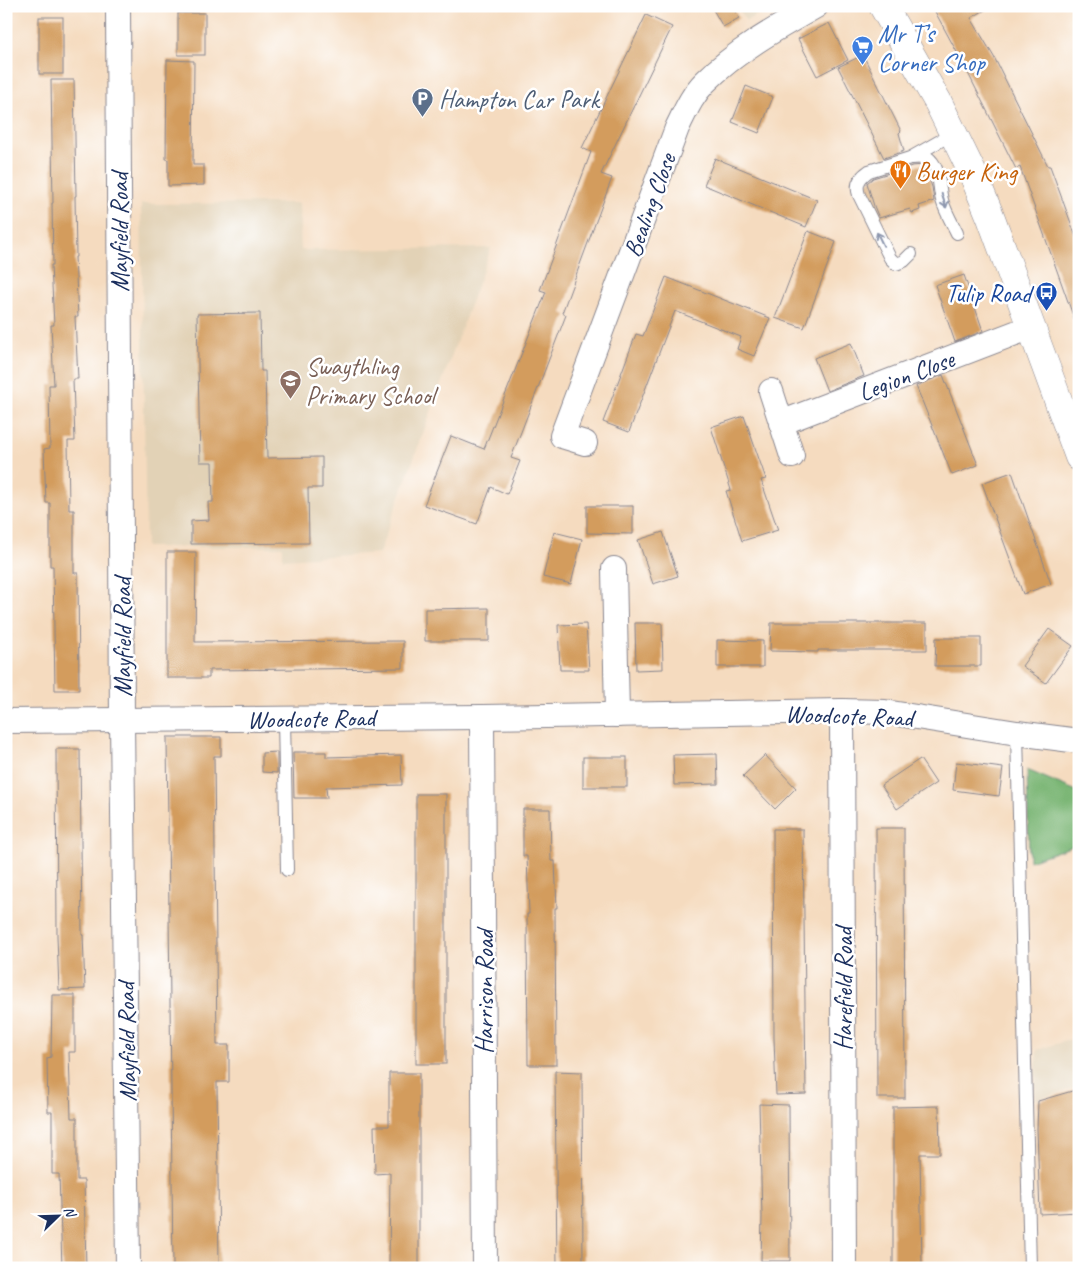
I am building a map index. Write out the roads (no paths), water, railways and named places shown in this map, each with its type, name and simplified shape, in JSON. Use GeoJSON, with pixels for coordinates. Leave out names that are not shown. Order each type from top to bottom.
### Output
{"type":"FeatureCollection","features":[{"type":"Feature","properties":{"kind":"main road"},"geometry":{"type":"LineString","coordinates":[[883,6],[914,57],[954,133],[978,187],[1079,457]]}},
{"type":"Feature","properties":{"kind":"street","name":"Mayfield Road"},"geometry":{"type":"LineString","coordinates":[[118,6],[122,720],[128,1268]]}},
{"type":"Feature","properties":{"kind":"street","name":"Bealing Close"},"geometry":{"type":"LineString","coordinates":[[584,443],[562,436],[677,128],[688,105],[704,83],[728,63],[766,34],[816,6]]}},
{"type":"Feature","properties":{"kind":"street","name":"Legion Close"},"geometry":{"type":"LineString","coordinates":[[781,422],[1031,327]]}},
{"type":"Feature","properties":{"kind":"street"},"geometry":{"type":"LineString","coordinates":[[771,392],[792,456]]}},
{"type":"Feature","properties":{"kind":"street"},"geometry":{"type":"LineString","coordinates":[[614,569],[617,715]]}},
{"type":"Feature","properties":{"kind":"street","name":"Woodcote Road"},"geometry":{"type":"LineString","coordinates":[[6,721],[482,717],[842,711],[885,712],[1079,741]]}},
{"type":"Feature","properties":{"kind":"street","name":"Harefield Road"},"geometry":{"type":"LineString","coordinates":[[842,711],[844,1268]]}},
{"type":"Feature","properties":{"kind":"street","name":"Harrison Road"},"geometry":{"type":"LineString","coordinates":[[482,717],[485,1268]]}},
{"type":"Feature","properties":{"kind":"lane"},"geometry":{"type":"LineString","coordinates":[[911,254],[900,263],[893,262],[859,195],[857,187],[860,178],[869,171],[910,158],[954,133]]}},
{"type":"Feature","properties":{"kind":"lane"},"geometry":{"type":"LineString","coordinates":[[910,158],[927,157],[935,166],[938,172],[943,202],[957,233]]}},
{"type":"Feature","properties":{"kind":"lane"},"geometry":{"type":"LineString","coordinates":[[284,719],[288,870]]}},
{"type":"Feature","properties":{"kind":"lane"},"geometry":{"type":"LineString","coordinates":[[1017,733],[1030,1268]]}},
{"type":"Feature","properties":{"kind":"place","name":"Mr T’s Corner Shop"},"geometry":{"type":"Point","coordinates":[862,66]}},
{"type":"Feature","properties":{"kind":"place","name":"Hampton Car Park"},"geometry":{"type":"Point","coordinates":[423,118]}},
{"type":"Feature","properties":{"kind":"place","name":"Burger King"},"geometry":{"type":"Point","coordinates":[900,190]}},
{"type":"Feature","properties":{"kind":"place","name":"Tulip Road"},"geometry":{"type":"Point","coordinates":[1047,312]}},
{"type":"Feature","properties":{"kind":"place","name":"Swaythling Primary School"},"geometry":{"type":"Point","coordinates":[290,399]}}]}
